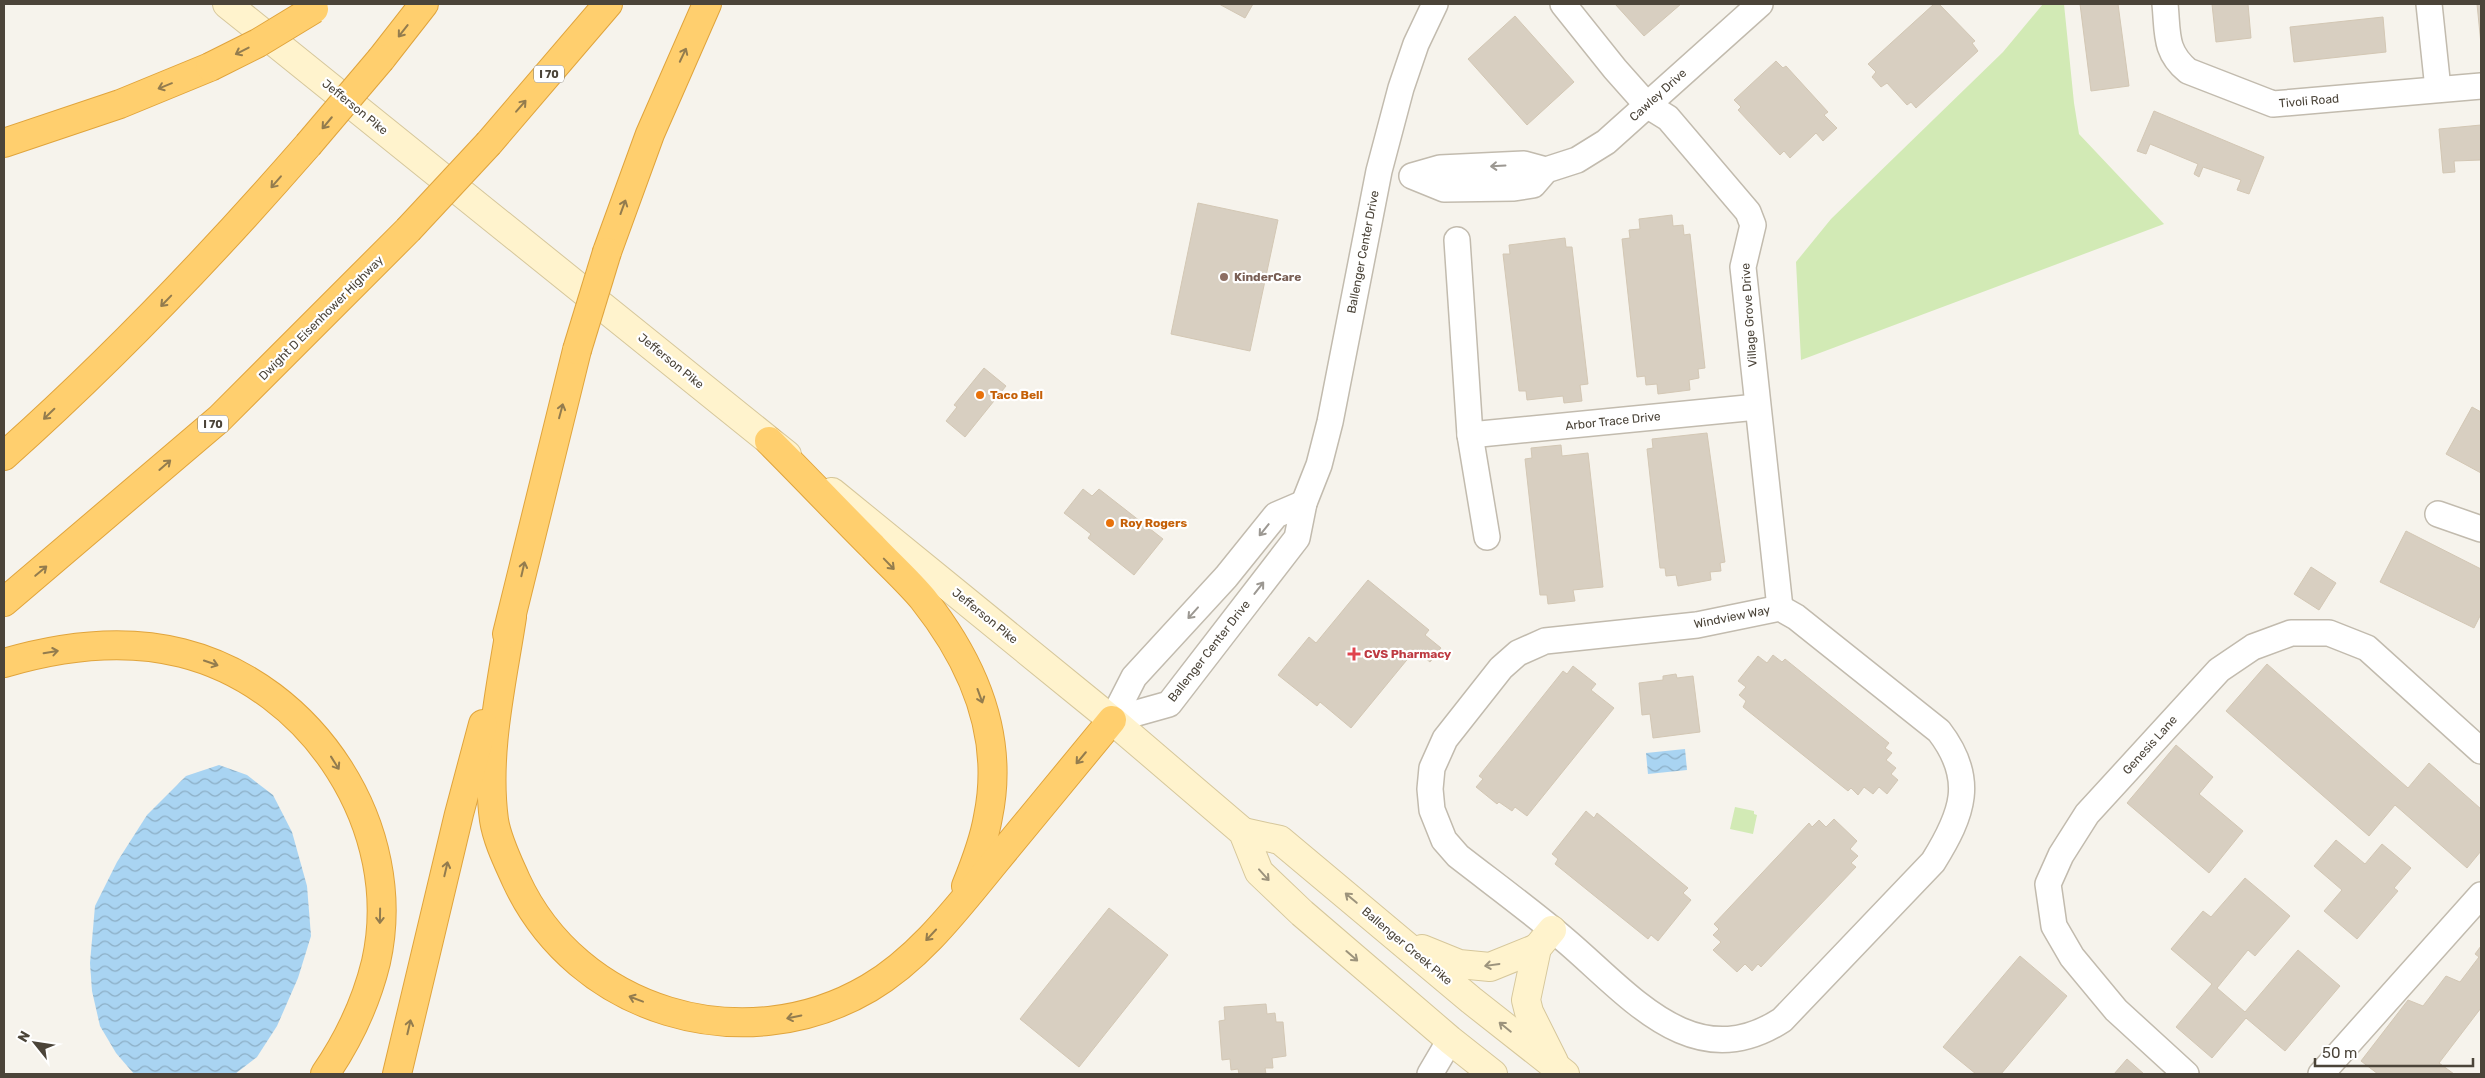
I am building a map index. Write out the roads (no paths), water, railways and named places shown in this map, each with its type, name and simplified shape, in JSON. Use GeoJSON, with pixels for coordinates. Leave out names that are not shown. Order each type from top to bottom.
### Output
{"type":"FeatureCollection","features":[{"type":"Feature","properties":{"kind":"highway"},"geometry":{"type":"LineString","coordinates":[[4,456],[142,325],[230,235],[381,59],[424,4]]}},
{"type":"Feature","properties":{"kind":"highway","name":"Dwight D Eisenhower Highway"},"geometry":{"type":"LineString","coordinates":[[4,602],[218,419],[408,230],[488,143],[608,4]]}},
{"type":"Feature","properties":{"kind":"highway"},"geometry":{"type":"LineString","coordinates":[[397,1074],[459,814],[512,617],[551,449],[577,350],[607,252],[650,134],[708,4]]}},
{"type":"Feature","properties":{"kind":"highway"},"geometry":{"type":"LineString","coordinates":[[4,143],[120,104],[210,67],[258,43],[317,6]]}},
{"type":"Feature","properties":{"kind":"highway"},"geometry":{"type":"LineString","coordinates":[[769,441],[921,598],[948,632],[969,667],[982,703],[989,739],[992,777],[988,816],[977,858],[958,907]]}},
{"type":"Feature","properties":{"kind":"highway"},"geometry":{"type":"LineString","coordinates":[[512,617],[494,735],[492,782],[495,823],[508,862],[528,905],[556,941],[589,972],[624,995],[665,1010],[709,1022],[751,1023],[794,1018],[833,1006],[870,987],[912,956],[958,907],[1112,720]]}},
{"type":"Feature","properties":{"kind":"highway"},"geometry":{"type":"LineString","coordinates":[[4,663],[34,654],[90,645],[140,645],[183,653],[225,668],[263,690],[298,717],[327,750],[351,788],[368,828],[378,872],[381,916],[376,960],[364,1003],[346,1043],[325,1074]]}},
{"type":"Feature","properties":{"kind":"main road","name":"Jefferson Pike"},"geometry":{"type":"LineString","coordinates":[[228,4],[1112,720]]}},
{"type":"Feature","properties":{"kind":"main road","name":"Ballenger Creek Pike"},"geometry":{"type":"LineString","coordinates":[[1112,720],[1243,832],[1259,872],[1302,913],[1450,1040],[1484,1072]]}},
{"type":"Feature","properties":{"kind":"main road","name":"Ballenger Creek Pike"},"geometry":{"type":"LineString","coordinates":[[1243,832],[1280,840],[1402,940],[1471,1000],[1561,1071]]}},
{"type":"Feature","properties":{"kind":"main road"},"geometry":{"type":"LineString","coordinates":[[1402,940],[1460,964],[1490,967],[1545,939]]}},
{"type":"Feature","properties":{"kind":"main road"},"geometry":{"type":"LineString","coordinates":[[1545,939],[1526,1000],[1529,1012],[1561,1071]]}},
{"type":"Feature","properties":{"kind":"street","name":"Ballenger Center Drive"},"geometry":{"type":"LineString","coordinates":[[1112,720],[1169,704],[1297,538],[1304,503],[1319,465],[1330,422],[1379,171],[1401,88],[1416,44],[1435,4]]}},
{"type":"Feature","properties":{"kind":"street","name":"Village Grove Drive"},"geometry":{"type":"LineString","coordinates":[[1563,4],[1647,105],[1668,118],[1748,212],[1752,231],[1743,266],[1780,608]]}},
{"type":"Feature","properties":{"kind":"street","name":"Cawley Drive"},"geometry":{"type":"LineString","coordinates":[[1379,171],[1412,176],[1440,168],[1524,164],[1546,170],[1577,160],[1606,142],[1760,4]]}},
{"type":"Feature","properties":{"kind":"street","name":"Tivoli Road"},"geometry":{"type":"LineString","coordinates":[[2165,4],[2170,50],[2178,62],[2188,71],[2273,104],[2481,86]]}},
{"type":"Feature","properties":{"kind":"street"},"geometry":{"type":"LineString","coordinates":[[2429,4],[2438,89]]}},
{"type":"Feature","properties":{"kind":"street"},"geometry":{"type":"LineString","coordinates":[[1457,240],[1470,435],[1487,537]]}},
{"type":"Feature","properties":{"kind":"street","name":"Arbor Trace Drive"},"geometry":{"type":"LineString","coordinates":[[1470,435],[1757,407]]}},
{"type":"Feature","properties":{"kind":"street"},"geometry":{"type":"LineString","coordinates":[[1112,720],[1134,677],[1226,577],[1276,515],[1304,503]]}},
{"type":"Feature","properties":{"kind":"street"},"geometry":{"type":"LineString","coordinates":[[2438,514],[2481,529]]}},
{"type":"Feature","properties":{"kind":"street","name":"Windview Way"},"geometry":{"type":"LineString","coordinates":[[1780,608],[1796,617],[1939,731],[1955,753],[1963,777],[1961,796],[1950,831],[1933,862],[1782,1020],[1758,1035],[1731,1044],[1717,1044],[1673,1031],[1657,1022],[1545,939],[1458,856],[1442,835],[1432,810],[1430,789],[1434,763],[1445,739],[1502,668],[1529,647],[1561,639],[1696,625],[1780,608]]}},
{"type":"Feature","properties":{"kind":"street","name":"Genesis Lane"},"geometry":{"type":"LineString","coordinates":[[2186,1074],[2116,1010],[2072,957],[2054,926],[2048,884],[2061,855],[2087,814],[2218,670],[2253,647],[2291,633],[2330,633],[2367,648],[2481,751]]}},
{"type":"Feature","properties":{"kind":"street"},"geometry":{"type":"LineString","coordinates":[[2321,1074],[2481,895]]}},
{"type":"Feature","properties":{"kind":"street"},"geometry":{"type":"LineString","coordinates":[[1430,1074],[1450,1040]]}},
{"type":"Feature","properties":{"kind":"water"},"geometry":{"type":"Polygon","coordinates":[[[1685,749],[1687,770],[1648,774],[1646,753],[1685,749]]]}},
{"type":"Feature","properties":{"kind":"water"},"geometry":{"type":"Polygon","coordinates":[[[219,765],[247,775],[273,795],[292,832],[307,886],[311,936],[298,978],[277,1026],[257,1057],[235,1074],[134,1074],[116,1053],[100,1026],[92,991],[90,963],[95,906],[117,862],[147,815],[186,776],[219,765]]]}},
{"type":"Feature","properties":{"kind":"place","name":"KinderCare"},"geometry":{"type":"Point","coordinates":[1224,277]}},
{"type":"Feature","properties":{"kind":"place","name":"Taco Bell"},"geometry":{"type":"Point","coordinates":[980,395]}},
{"type":"Feature","properties":{"kind":"place","name":"Roy Rogers"},"geometry":{"type":"Point","coordinates":[1110,523]}},
{"type":"Feature","properties":{"kind":"place","name":"CVS Pharmacy"},"geometry":{"type":"Point","coordinates":[1354,654]}}]}
